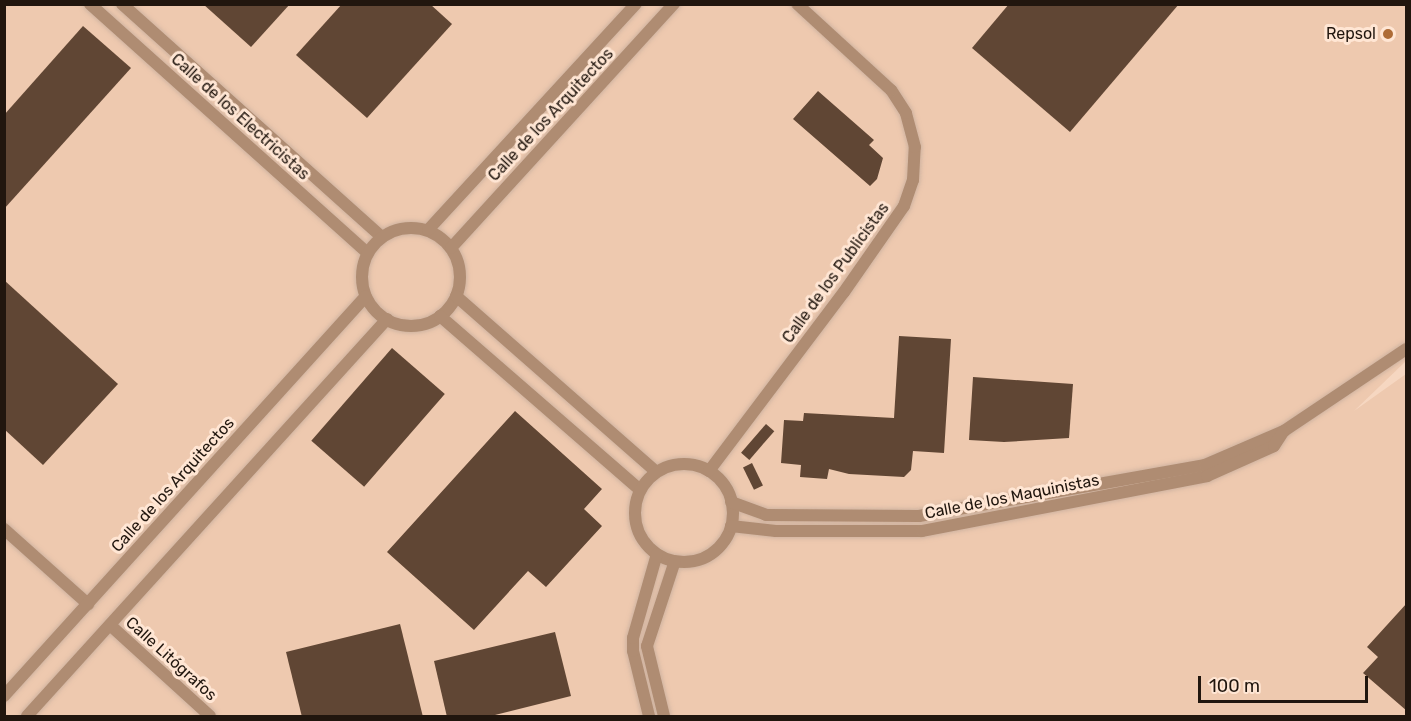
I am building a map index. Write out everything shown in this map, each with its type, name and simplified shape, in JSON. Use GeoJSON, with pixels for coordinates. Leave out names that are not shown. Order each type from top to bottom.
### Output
{"type":"FeatureCollection","features":[{"type":"Feature","properties":{"kind":"street","name":"Calle de los Electricistas"},"geometry":{"type":"LineString","coordinates":[[90,4],[368,253]]}},
{"type":"Feature","properties":{"kind":"street","name":"Calle de los Electricistas"},"geometry":{"type":"LineString","coordinates":[[122,4],[382,237]]}},
{"type":"Feature","properties":{"kind":"street","name":"Calle de los Arquitectos"},"geometry":{"type":"LineString","coordinates":[[428,230],[636,4]]}},
{"type":"Feature","properties":{"kind":"street","name":"Calle de los Arquitectos"},"geometry":{"type":"LineString","coordinates":[[451,248],[674,4]]}},
{"type":"Feature","properties":{"kind":"street","name":"Calle de los Publicistas"},"geometry":{"type":"LineString","coordinates":[[709,471],[844,292],[904,206],[912,180],[915,147],[906,113],[891,90],[797,4]]}},
{"type":"Feature","properties":{"kind":"street"},"geometry":{"type":"LineString","coordinates":[[396,230],[428,230],[451,248],[459,272],[456,296],[440,316],[414,326],[387,319],[366,296],[363,267],[368,253],[382,237],[396,230]]}},
{"type":"Feature","properties":{"kind":"street","name":"Calle de los Arquitectos"},"geometry":{"type":"LineString","coordinates":[[4,696],[366,296]]}},
{"type":"Feature","properties":{"kind":"street"},"geometry":{"type":"LineString","coordinates":[[456,296],[656,472]]}},
{"type":"Feature","properties":{"kind":"street"},"geometry":{"type":"LineString","coordinates":[[440,316],[640,490]]}},
{"type":"Feature","properties":{"kind":"street"},"geometry":{"type":"LineString","coordinates":[[27,717],[387,319]]}},
{"type":"Feature","properties":{"kind":"street","name":"Calle de los Maquinistas"},"geometry":{"type":"LineString","coordinates":[[731,501],[766,515],[919,516],[1205,465],[1284,431],[1407,349]]}},
{"type":"Feature","properties":{"kind":"street","name":"Calle de los Maquinistas"},"geometry":{"type":"LineString","coordinates":[[731,526],[776,531],[922,531],[1207,476],[1274,446],[1284,431]]}},
{"type":"Feature","properties":{"kind":"street"},"geometry":{"type":"LineString","coordinates":[[682,464],[709,471],[727,489],[731,501],[731,526],[715,550],[689,561],[675,561],[657,554],[638,532],[635,504],[640,490],[656,472],[682,464]]}},
{"type":"Feature","properties":{"kind":"street"},"geometry":{"type":"LineString","coordinates":[[4,529],[88,604]]}},
{"type":"Feature","properties":{"kind":"street"},"geometry":{"type":"LineString","coordinates":[[649,717],[633,651],[633,638],[657,554]]}},
{"type":"Feature","properties":{"kind":"street"},"geometry":{"type":"LineString","coordinates":[[664,717],[647,646],[675,561]]}},
{"type":"Feature","properties":{"kind":"street","name":"Calle Litógrafos"},"geometry":{"type":"LineString","coordinates":[[110,625],[210,717]]}},
{"type":"Feature","properties":{"kind":"shaded area"},"geometry":{"type":"Polygon","coordinates":[[[4,5],[1406,5],[1406,361],[1354,411],[1406,374],[1406,716],[5,716],[4,5]]]}},
{"type":"Feature","properties":{"kind":"building"},"geometry":{"type":"Polygon","coordinates":[[[203,4],[290,4],[251,47],[203,4]]]}},
{"type":"Feature","properties":{"kind":"building"},"geometry":{"type":"Polygon","coordinates":[[[342,4],[430,4],[452,24],[367,118],[296,55],[342,4]]]}},
{"type":"Feature","properties":{"kind":"building"},"geometry":{"type":"Polygon","coordinates":[[[1009,4],[1179,4],[1070,132],[972,48],[1009,4]]]}},
{"type":"Feature","properties":{"kind":"building"},"geometry":{"type":"Polygon","coordinates":[[[83,26],[131,68],[4,209],[4,115],[83,26]]]}},
{"type":"Feature","properties":{"kind":"building"},"geometry":{"type":"Polygon","coordinates":[[[818,91],[874,140],[869,145],[883,158],[877,179],[870,186],[793,119],[818,91]]]}},
{"type":"Feature","properties":{"kind":"building"},"geometry":{"type":"Polygon","coordinates":[[[4,280],[118,384],[43,465],[4,429],[4,280]]]}},
{"type":"Feature","properties":{"kind":"building"},"geometry":{"type":"Polygon","coordinates":[[[899,336],[951,339],[944,453],[913,451],[911,470],[904,477],[849,474],[829,469],[827,479],[800,477],[801,465],[781,463],[784,420],[803,421],[804,413],[894,418],[899,336]]]}},
{"type":"Feature","properties":{"kind":"building"},"geometry":{"type":"Polygon","coordinates":[[[392,348],[445,394],[364,487],[311,441],[392,348]]]}},
{"type":"Feature","properties":{"kind":"building"},"geometry":{"type":"Polygon","coordinates":[[[973,377],[1073,384],[1069,438],[1004,442],[969,440],[973,377]]]}},
{"type":"Feature","properties":{"kind":"building"},"geometry":{"type":"Polygon","coordinates":[[[515,411],[602,489],[584,509],[602,526],[546,587],[528,571],[474,630],[387,552],[515,411]]]}},
{"type":"Feature","properties":{"kind":"building"},"geometry":{"type":"Polygon","coordinates":[[[766,424],[774,431],[749,460],[741,453],[766,424]]]}},
{"type":"Feature","properties":{"kind":"building"},"geometry":{"type":"Polygon","coordinates":[[[752,463],[763,485],[754,490],[743,467],[752,463]]]}},
{"type":"Feature","properties":{"kind":"building"},"geometry":{"type":"Polygon","coordinates":[[[1407,603],[1407,711],[1363,673],[1378,657],[1367,647],[1407,603]]]}},
{"type":"Feature","properties":{"kind":"building"},"geometry":{"type":"Polygon","coordinates":[[[400,624],[423,717],[302,717],[286,652],[400,624]]]}},
{"type":"Feature","properties":{"kind":"building"},"geometry":{"type":"Polygon","coordinates":[[[555,632],[571,696],[487,717],[447,717],[434,661],[555,632]]]}},
{"type":"Feature","properties":{"kind":"place","name":"Repsol"},"geometry":{"type":"Point","coordinates":[1388,34]}}]}
